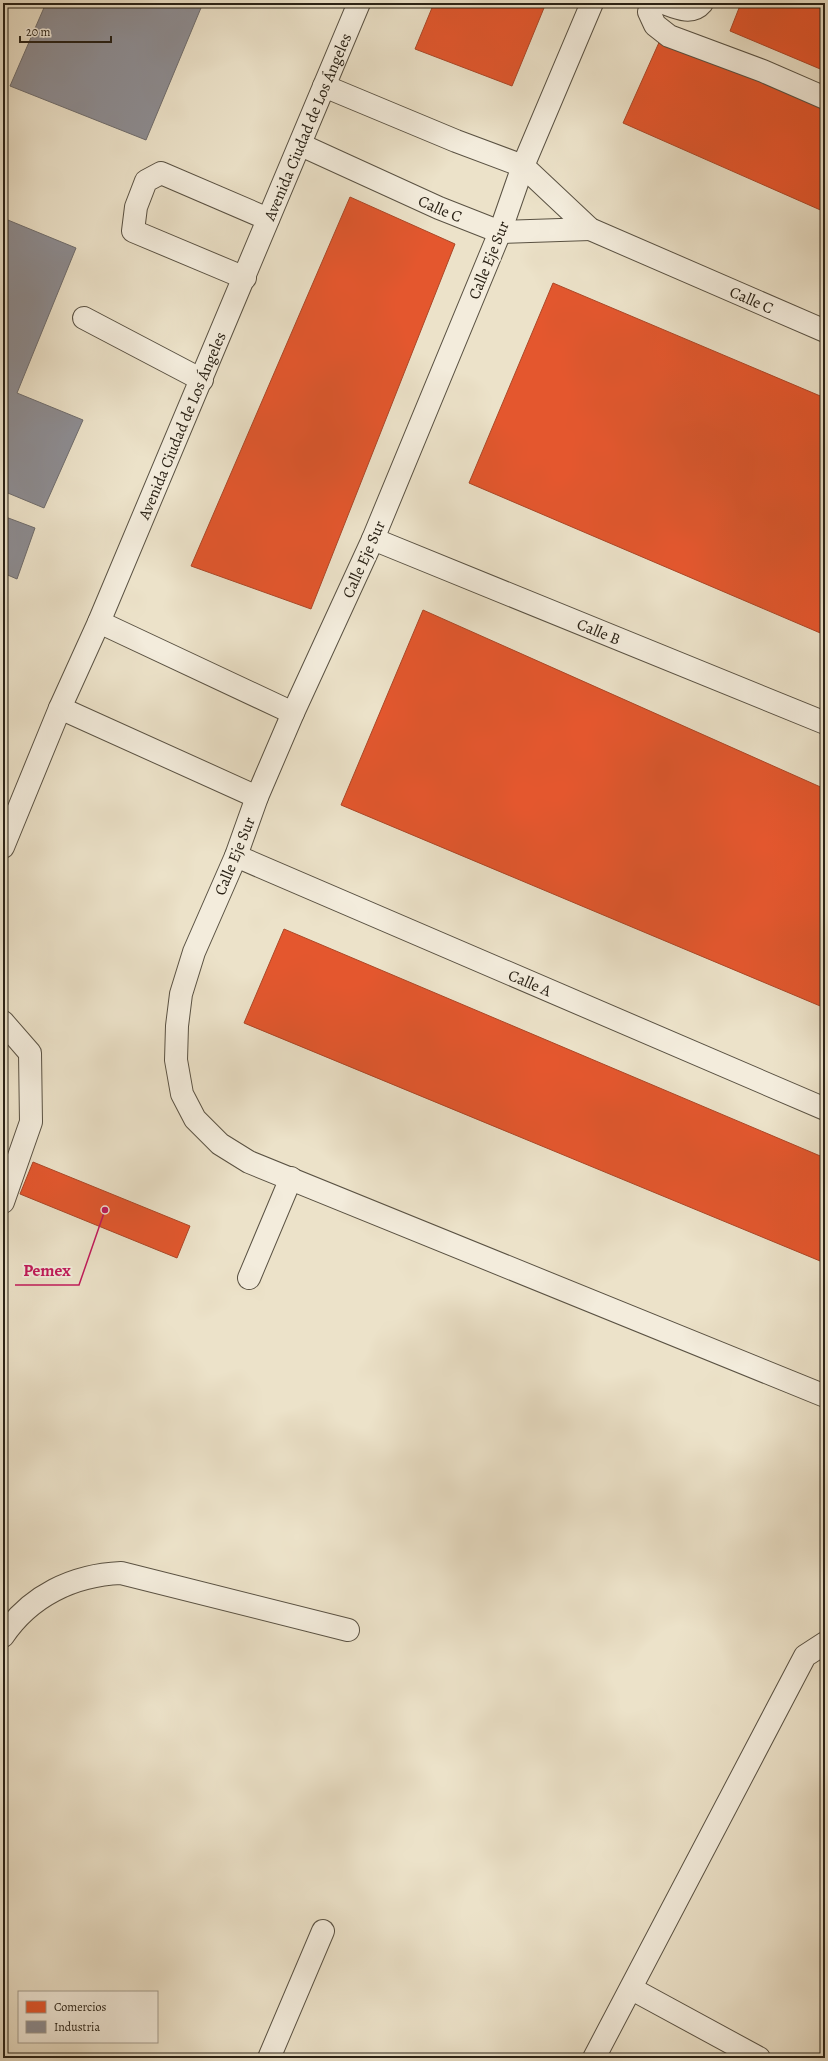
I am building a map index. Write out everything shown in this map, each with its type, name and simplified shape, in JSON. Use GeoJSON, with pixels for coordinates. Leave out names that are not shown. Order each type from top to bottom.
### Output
{"type":"FeatureCollection","features":[{"type":"Feature","properties":{"kind":"street","name":"Avenida Ciudad de Los Ángeles"},"geometry":{"type":"LineString","coordinates":[[3,847],[60,708],[99,622],[202,380],[359,3]]}},
{"type":"Feature","properties":{"kind":"street","name":"Calle Eje Sur"},"geometry":{"type":"LineString","coordinates":[[592,3],[523,166],[500,232],[373,539],[293,713],[257,798],[236,856],[194,952],[181,994],[177,1026],[176,1060],[182,1094],[195,1119],[220,1144],[250,1162],[825,1396]]}},
{"type":"Feature","properties":{"kind":"street"},"geometry":{"type":"LineString","coordinates":[[652,3],[650,12],[655,25],[669,36],[763,71],[825,98]]}},
{"type":"Feature","properties":{"kind":"street","name":"Calle C"},"geometry":{"type":"LineString","coordinates":[[324,86],[456,141],[523,166],[590,229],[825,331]]}},
{"type":"Feature","properties":{"kind":"street","name":"Calle C"},"geometry":{"type":"LineString","coordinates":[[301,145],[439,208],[500,232],[590,229]]}},
{"type":"Feature","properties":{"kind":"street"},"geometry":{"type":"LineString","coordinates":[[245,278],[133,231],[136,207],[146,181],[161,173],[268,219]]}},
{"type":"Feature","properties":{"kind":"street"},"geometry":{"type":"LineString","coordinates":[[84,318],[202,380]]}},
{"type":"Feature","properties":{"kind":"street","name":"Calle B"},"geometry":{"type":"LineString","coordinates":[[373,539],[825,723]]}},
{"type":"Feature","properties":{"kind":"street"},"geometry":{"type":"LineString","coordinates":[[99,622],[293,713]]}},
{"type":"Feature","properties":{"kind":"street"},"geometry":{"type":"LineString","coordinates":[[60,708],[257,798]]}},
{"type":"Feature","properties":{"kind":"street","name":"Calle A"},"geometry":{"type":"LineString","coordinates":[[236,856],[825,1109]]}},
{"type":"Feature","properties":{"kind":"street"},"geometry":{"type":"LineString","coordinates":[[3,1022],[30,1053],[32,1122],[3,1202]]}},
{"type":"Feature","properties":{"kind":"street"},"geometry":{"type":"LineString","coordinates":[[249,1278],[291,1178]]}},
{"type":"Feature","properties":{"kind":"street"},"geometry":{"type":"LineString","coordinates":[[3,1636],[13,1622],[46,1595],[75,1580],[100,1574],[121,1573],[348,1630]]}},
{"type":"Feature","properties":{"kind":"street"},"geometry":{"type":"LineString","coordinates":[[594,2058],[632,1989],[805,1656],[825,1643]]}},
{"type":"Feature","properties":{"kind":"street"},"geometry":{"type":"LineString","coordinates":[[269,2058],[323,1931]]}},
{"type":"Feature","properties":{"kind":"street"},"geometry":{"type":"LineString","coordinates":[[632,1989],[759,2058]]}},
{"type":"Feature","properties":{"kind":"building: Comercios"},"geometry":{"type":"Polygon","coordinates":[[[434,3],[546,3],[512,86],[415,49],[434,3]]]}},
{"type":"Feature","properties":{"kind":"building: Comercios"},"geometry":{"type":"Polygon","coordinates":[[[741,3],[815,3],[825,7],[825,71],[730,31],[741,3]]]}},
{"type":"Feature","properties":{"kind":"building: Comercios"},"geometry":{"type":"Polygon","coordinates":[[[661,38],[825,108],[825,212],[623,123],[661,38]]]}},
{"type":"Feature","properties":{"kind":"building: Comercios"},"geometry":{"type":"Polygon","coordinates":[[[350,197],[455,244],[311,609],[191,566],[350,197]]]}},
{"type":"Feature","properties":{"kind":"building: Comercios"},"geometry":{"type":"Polygon","coordinates":[[[553,283],[825,398],[825,635],[469,483],[553,283]]]}},
{"type":"Feature","properties":{"kind":"building: Comercios"},"geometry":{"type":"Polygon","coordinates":[[[423,610],[825,789],[825,1008],[341,805],[423,610]]]}},
{"type":"Feature","properties":{"kind":"building: Comercios"},"geometry":{"type":"Polygon","coordinates":[[[284,929],[825,1158],[825,1263],[244,1023],[284,929]]]}},
{"type":"Feature","properties":{"kind":"building: Comercios"},"geometry":{"type":"Polygon","coordinates":[[[33,1162],[190,1226],[177,1258],[20,1194],[33,1162]]]}},
{"type":"Feature","properties":{"kind":"building: Industria"},"geometry":{"type":"Polygon","coordinates":[[[46,3],[203,3],[146,140],[10,86],[46,3]]]}},
{"type":"Feature","properties":{"kind":"building: Industria"},"geometry":{"type":"Polygon","coordinates":[[[3,218],[76,248],[17,393],[83,420],[44,508],[3,491],[3,218]]]}},
{"type":"Feature","properties":{"kind":"building: Industria"},"geometry":{"type":"Polygon","coordinates":[[[3,516],[35,528],[17,579],[3,573],[3,516]]]}},
{"type":"Feature","properties":{"kind":"place","name":"Pemex"},"geometry":{"type":"Point","coordinates":[105,1210]}}]}
